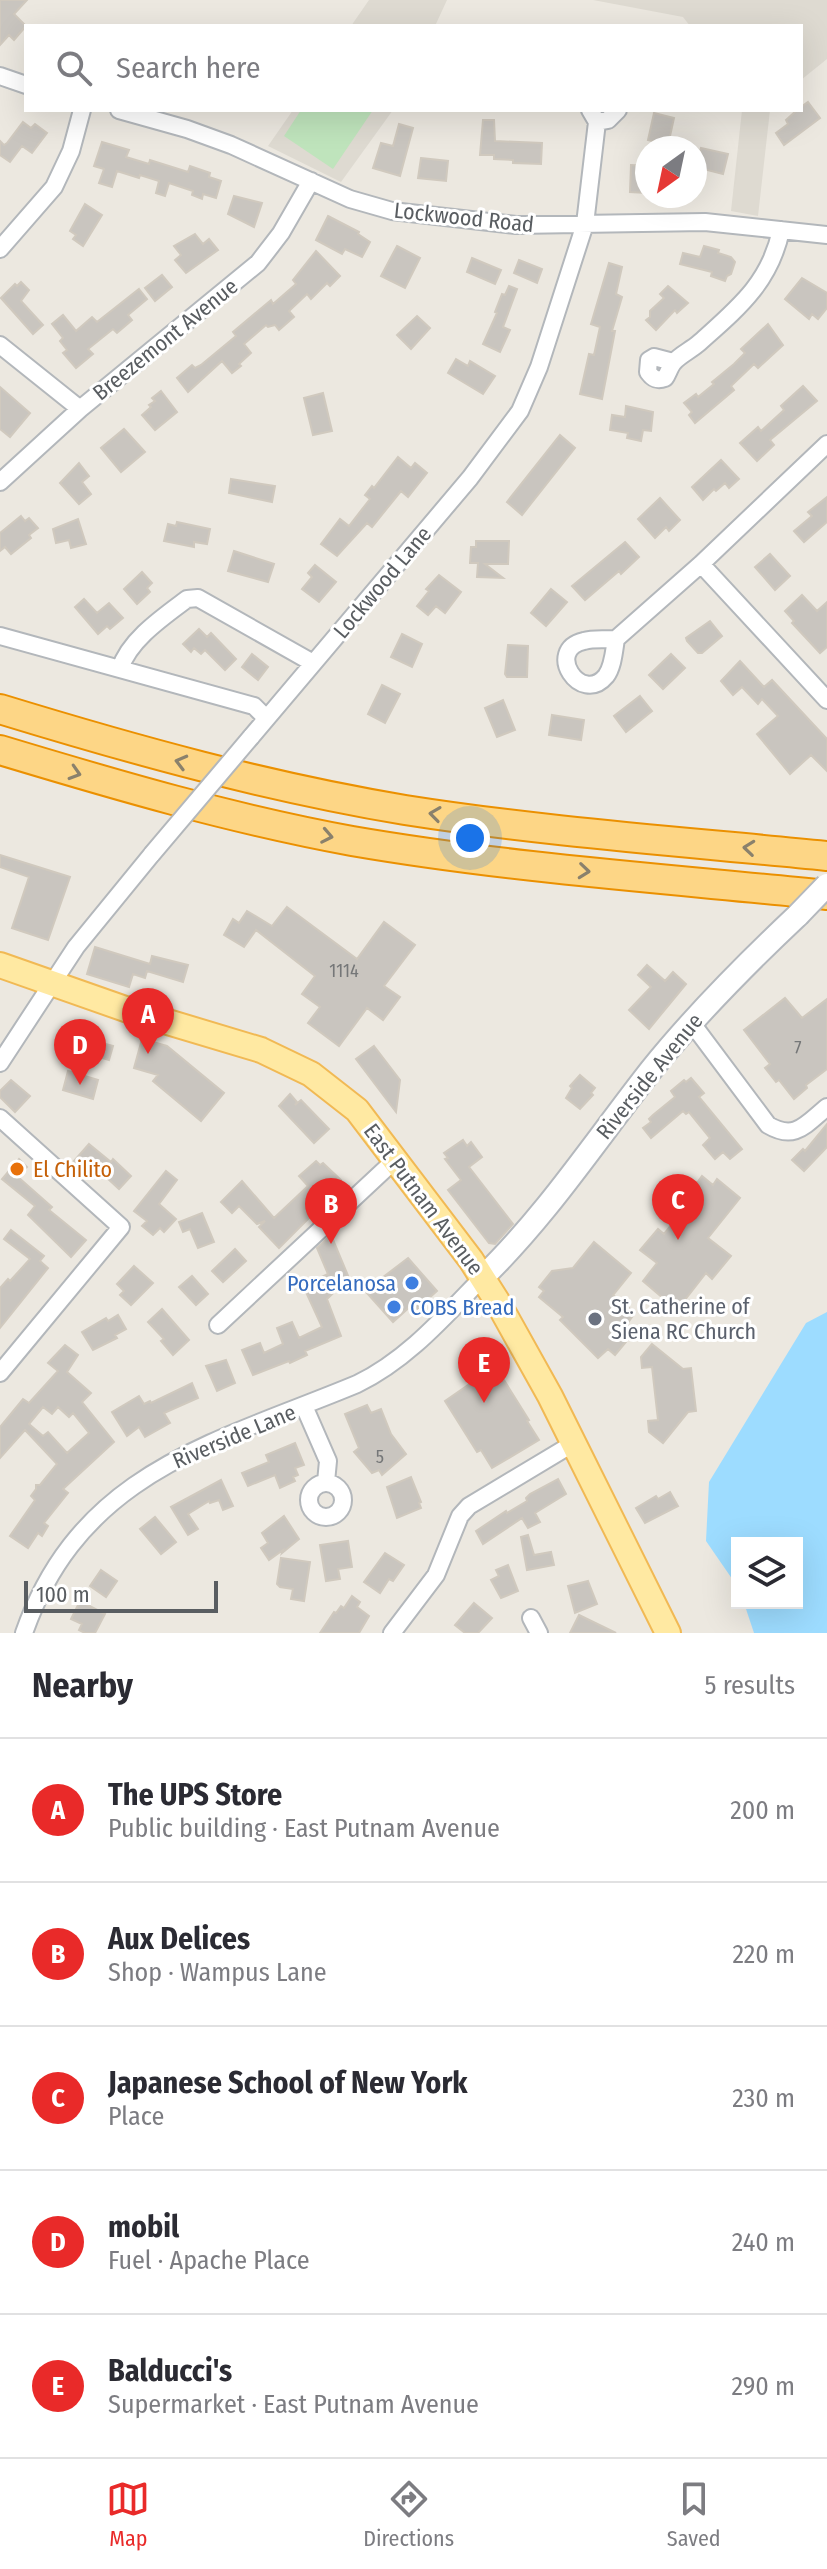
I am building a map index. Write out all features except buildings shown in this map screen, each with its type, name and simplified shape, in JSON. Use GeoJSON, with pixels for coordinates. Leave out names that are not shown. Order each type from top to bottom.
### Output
{"type":"FeatureCollection","features":[{"type":"Feature","properties":{"kind":"highway"},"geometry":{"type":"LineString","coordinates":[[0,709],[178,761],[269,784],[376,805],[500,823],[827,856]]}},
{"type":"Feature","properties":{"kind":"highway"},"geometry":{"type":"LineString","coordinates":[[0,750],[210,810],[349,840],[505,862],[827,895]]}},
{"type":"Feature","properties":{"kind":"main road","name":"East Putnam Avenue"},"geometry":{"type":"LineString","coordinates":[[0,965],[144,1015],[237,1042],[295,1065],[324,1083],[357,1110],[482,1278],[528,1355],[668,1633]]}},
{"type":"Feature","properties":{"kind":"street"},"geometry":{"type":"LineString","coordinates":[[0,76],[24,84]]}},
{"type":"Feature","properties":{"kind":"street"},"geometry":{"type":"LineString","coordinates":[[0,249],[54,187],[71,151],[81,112]]}},
{"type":"Feature","properties":{"kind":"street","name":"Lockwood Road"},"geometry":{"type":"LineString","coordinates":[[126,112],[221,141],[363,204],[401,212],[516,225],[705,222],[827,235]]}},
{"type":"Feature","properties":{"kind":"street","name":"Lockwood Lane"},"geometry":{"type":"LineString","coordinates":[[0,1063],[81,940],[470,478],[514,419],[539,367],[585,224],[593,116],[608,120],[616,112]]}},
{"type":"Feature","properties":{"kind":"street","name":"Breezemont Avenue"},"geometry":{"type":"LineString","coordinates":[[0,482],[80,409],[258,263],[281,233],[311,181]]}},
{"type":"Feature","properties":{"kind":"street"},"geometry":{"type":"LineString","coordinates":[[673,362],[687,354],[735,311],[756,287],[772,262],[781,230]]}},
{"type":"Feature","properties":{"kind":"street"},"geometry":{"type":"LineString","coordinates":[[0,345],[80,409]]}},
{"type":"Feature","properties":{"kind":"street"},"geometry":{"type":"LineString","coordinates":[[616,639],[701,564],[827,444]]}},
{"type":"Feature","properties":{"kind":"street"},"geometry":{"type":"LineString","coordinates":[[701,564],[827,700]]}},
{"type":"Feature","properties":{"kind":"street"},"geometry":{"type":"LineString","coordinates":[[120,669],[134,645],[187,599],[198,598],[313,663]]}},
{"type":"Feature","properties":{"kind":"street"},"geometry":{"type":"LineString","coordinates":[[0,636],[254,706],[266,718]]}},
{"type":"Feature","properties":{"kind":"street","name":"Riverside Avenue"},"geometry":{"type":"LineString","coordinates":[[482,1278],[532,1225],[691,1022],[827,885]]}},
{"type":"Feature","properties":{"kind":"street"},"geometry":{"type":"LineString","coordinates":[[691,1022],[768,1125],[781,1133],[791,1133],[827,1107]]}},
{"type":"Feature","properties":{"kind":"street"},"geometry":{"type":"LineString","coordinates":[[0,1118],[121,1227],[0,1373]]}},
{"type":"Feature","properties":{"kind":"street"},"geometry":{"type":"LineString","coordinates":[[218,1325],[396,1159]]}},
{"type":"Feature","properties":{"kind":"street","name":"Riverside Lane"},"geometry":{"type":"LineString","coordinates":[[24,1633],[39,1596],[61,1559],[84,1529],[121,1494],[157,1469],[183,1456],[367,1380],[395,1363],[482,1278]]}},
{"type":"Feature","properties":{"kind":"street"},"geometry":{"type":"LineString","coordinates":[[304,1406],[328,1461],[326,1482]]}},
{"type":"Feature","properties":{"kind":"street"},"geometry":{"type":"LineString","coordinates":[[392,1633],[436,1575],[460,1516],[469,1506],[574,1443]]}},
{"type":"Feature","properties":{"kind":"shaded area"},"geometry":{"type":"Polygon","coordinates":[[[369,0],[447,0],[436,24],[352,24],[369,0]]]}},
{"type":"Feature","properties":{"kind":"shaded area"},"geometry":{"type":"Polygon","coordinates":[[[593,0],[827,0],[827,59],[803,78],[803,24],[688,24],[683,17],[593,0]]]}},
{"type":"Feature","properties":{"kind":"shaded area"},"geometry":{"type":"Polygon","coordinates":[[[292,112],[392,112],[341,182],[268,146],[292,112]]]}},
{"type":"Feature","properties":{"kind":"shaded area"},"geometry":{"type":"Polygon","coordinates":[[[742,112],[770,112],[758,216],[731,211],[742,112]]]}},
{"type":"Feature","properties":{"kind":"green space"},"geometry":{"type":"Polygon","coordinates":[[[300,112],[372,112],[333,169],[284,136],[300,112]]]}},
{"type":"Feature","properties":{"kind":"water"},"geometry":{"type":"Polygon","coordinates":[[[827,1312],[827,1633],[754,1633],[746,1609],[803,1609],[803,1537],[731,1537],[731,1577],[706,1541],[709,1482],[806,1323],[827,1312]]]}},
{"type":"Feature","properties":{"kind":"place","name":"The UPS Store"},"geometry":{"type":"Point","coordinates":[148,1054]}},
{"type":"Feature","properties":{"kind":"place","name":"mobil"},"geometry":{"type":"Point","coordinates":[80,1085]}},
{"type":"Feature","properties":{"kind":"place","name":"El Chilito"},"geometry":{"type":"Point","coordinates":[17,1169]}},
{"type":"Feature","properties":{"kind":"place","name":"Japanese School of New York"},"geometry":{"type":"Point","coordinates":[678,1240]}},
{"type":"Feature","properties":{"kind":"place","name":"Aux Delices"},"geometry":{"type":"Point","coordinates":[331,1244]}},
{"type":"Feature","properties":{"kind":"place","name":"Porcelanosa"},"geometry":{"type":"Point","coordinates":[412,1283]}},
{"type":"Feature","properties":{"kind":"place","name":"COBS Bread"},"geometry":{"type":"Point","coordinates":[394,1307]}},
{"type":"Feature","properties":{"kind":"place","name":"St. Catherine of Siena RC Church"},"geometry":{"type":"Point","coordinates":[595,1319]}},
{"type":"Feature","properties":{"kind":"place","name":"Balducci's"},"geometry":{"type":"Point","coordinates":[484,1403]}}]}
